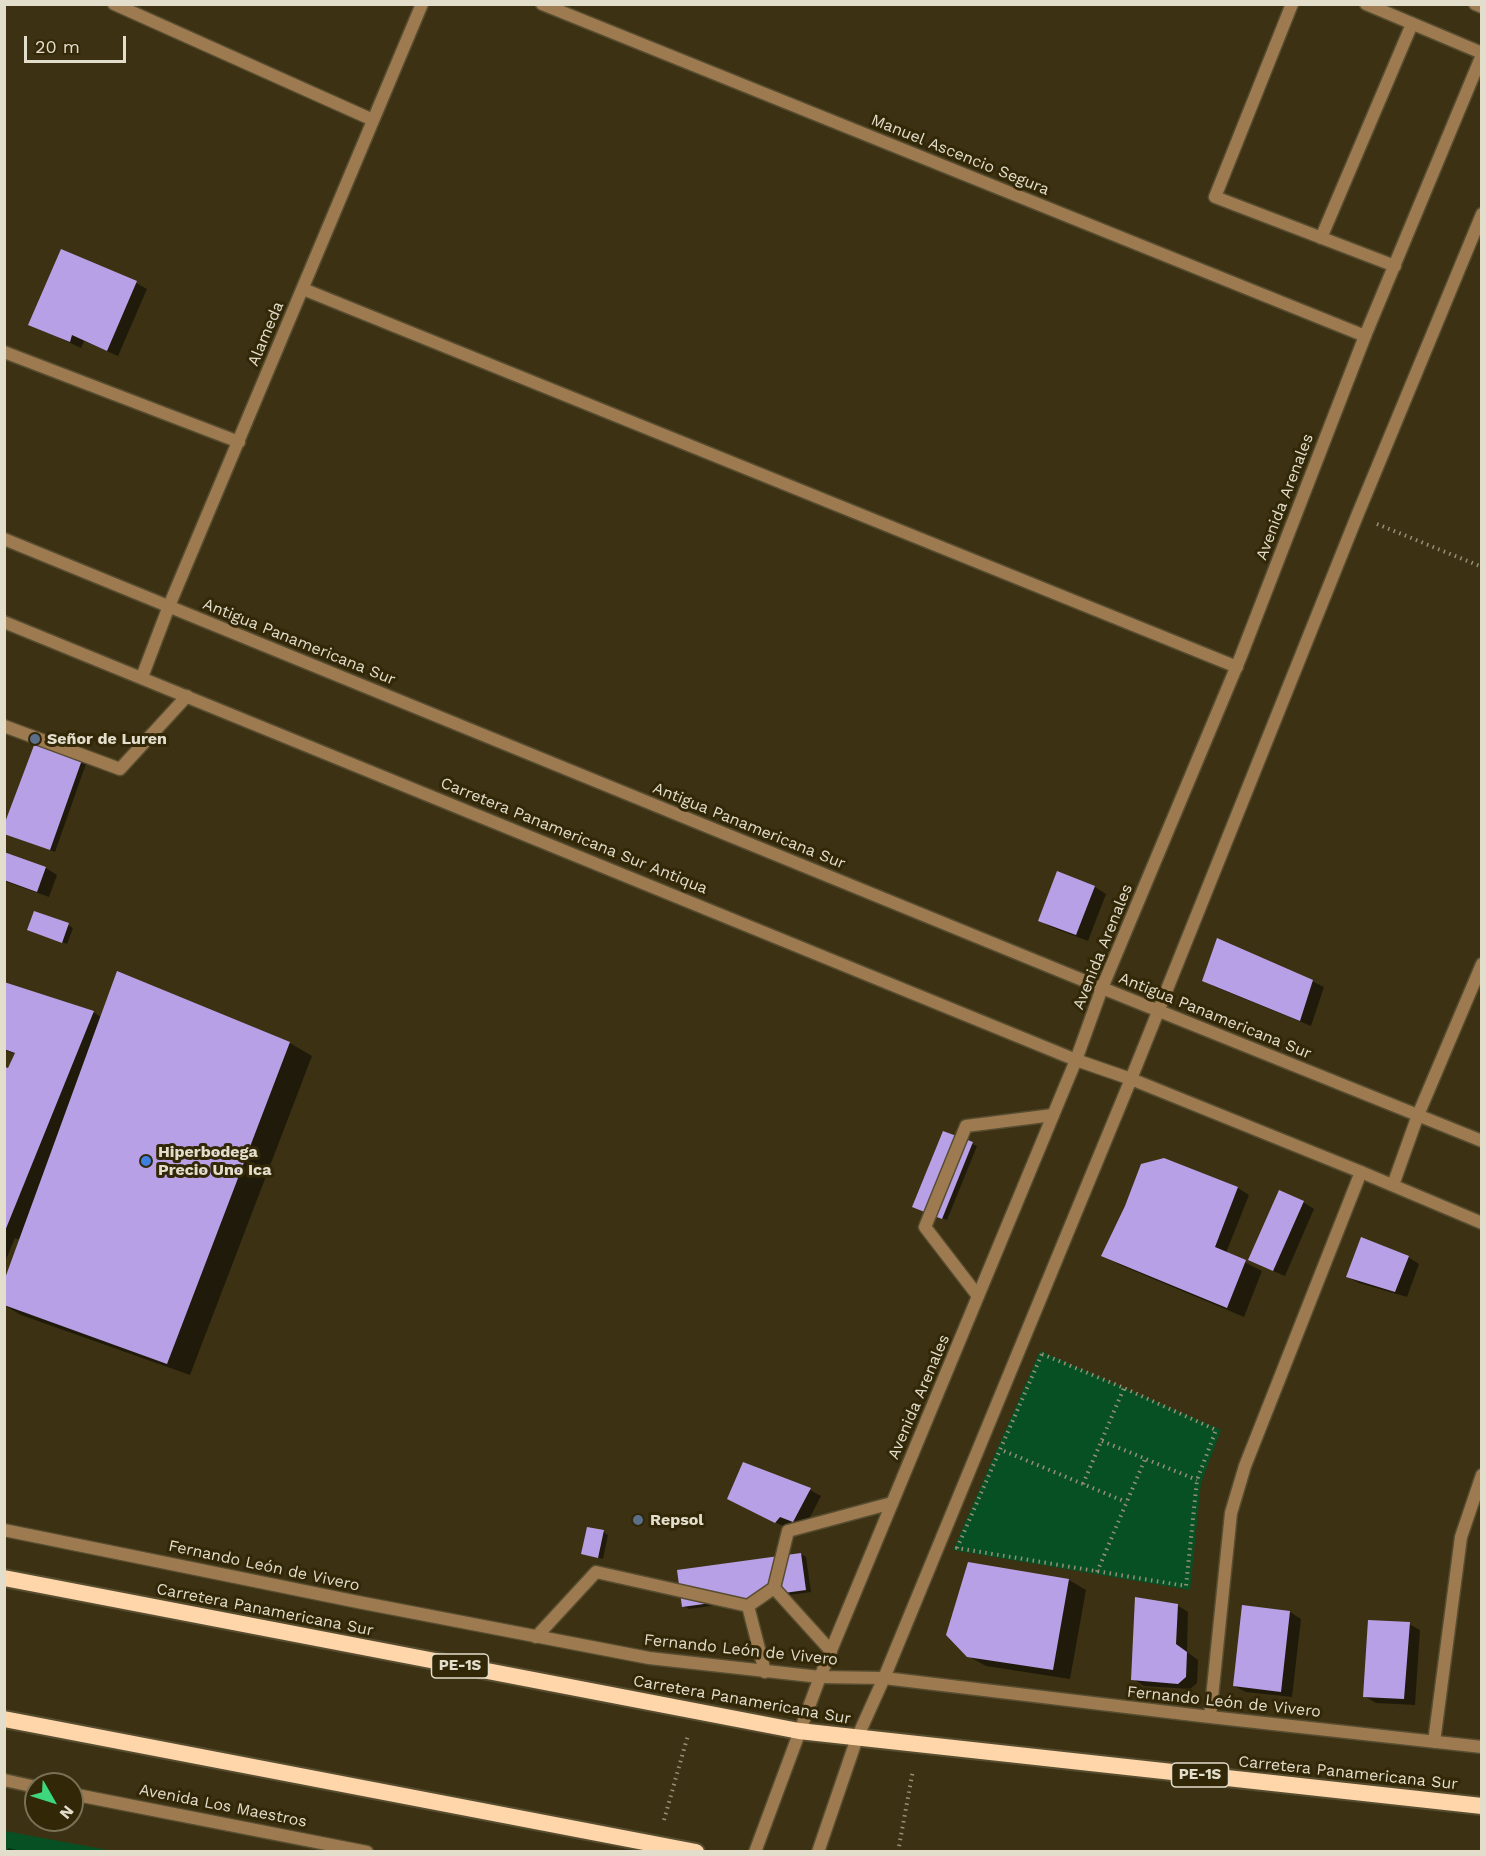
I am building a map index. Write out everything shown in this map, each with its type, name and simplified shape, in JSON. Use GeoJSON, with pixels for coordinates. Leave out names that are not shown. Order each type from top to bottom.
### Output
{"type":"FeatureCollection","features":[{"type":"Feature","properties":{"kind":"highway","name":"Carretera Panamericana Sur"},"geometry":{"type":"LineString","coordinates":[[4,1578],[799,1731],[1482,1806]]}},
{"type":"Feature","properties":{"kind":"highway"},"geometry":{"type":"LineString","coordinates":[[4,1719],[696,1851]]}},
{"type":"Feature","properties":{"kind":"street"},"geometry":{"type":"LineString","coordinates":[[114,4],[373,120]]}},
{"type":"Feature","properties":{"kind":"street","name":"Alameda"},"geometry":{"type":"LineString","coordinates":[[142,677],[169,606],[422,4]]}},
{"type":"Feature","properties":{"kind":"street","name":"Manuel Ascencio Segura"},"geometry":{"type":"LineString","coordinates":[[542,4],[1365,336]]}},
{"type":"Feature","properties":{"kind":"street"},"geometry":{"type":"LineString","coordinates":[[1292,4],[1215,197],[1395,266]]}},
{"type":"Feature","properties":{"kind":"street"},"geometry":{"type":"LineString","coordinates":[[1366,4],[1482,54]]}},
{"type":"Feature","properties":{"kind":"street"},"geometry":{"type":"LineString","coordinates":[[1475,4],[1482,7]]}},
{"type":"Feature","properties":{"kind":"street"},"geometry":{"type":"LineString","coordinates":[[1321,238],[1412,24]]}},
{"type":"Feature","properties":{"kind":"street","name":"Avenida Arenales"},"geometry":{"type":"LineString","coordinates":[[755,1851],[820,1677],[1076,1060],[1102,988],[1237,668],[1365,336],[1482,54]]}},
{"type":"Feature","properties":{"kind":"street"},"geometry":{"type":"LineString","coordinates":[[818,1851],[857,1738],[884,1678],[1131,1079],[1357,516],[1482,214]]}},
{"type":"Feature","properties":{"kind":"street"},"geometry":{"type":"LineString","coordinates":[[303,288],[1237,668]]}},
{"type":"Feature","properties":{"kind":"street"},"geometry":{"type":"LineString","coordinates":[[4,352],[239,442]]}},
{"type":"Feature","properties":{"kind":"street","name":"Antigua Panamericana Sur"},"geometry":{"type":"LineString","coordinates":[[4,539],[1482,1141]]}},
{"type":"Feature","properties":{"kind":"street","name":"Carretera Panamericana Sur Antiqua"},"geometry":{"type":"LineString","coordinates":[[4,622],[1076,1060],[1131,1079],[1393,1185],[1482,1224]]}},
{"type":"Feature","properties":{"kind":"street"},"geometry":{"type":"LineString","coordinates":[[4,726],[120,769],[187,696]]}},
{"type":"Feature","properties":{"kind":"street"},"geometry":{"type":"LineString","coordinates":[[1393,1185],[1418,1115],[1482,964]]}},
{"type":"Feature","properties":{"kind":"street"},"geometry":{"type":"LineString","coordinates":[[978,1296],[925,1227],[966,1126],[1053,1115]]}},
{"type":"Feature","properties":{"kind":"street"},"geometry":{"type":"LineString","coordinates":[[1210,1718],[1231,1513],[1245,1466],[1361,1172]]}},
{"type":"Feature","properties":{"kind":"street"},"geometry":{"type":"LineString","coordinates":[[1434,1742],[1461,1537],[1482,1475]]}},
{"type":"Feature","properties":{"kind":"street"},"geometry":{"type":"LineString","coordinates":[[536,1637],[596,1572],[748,1606],[774,1588],[788,1531],[892,1503]]}},
{"type":"Feature","properties":{"kind":"street","name":"Fernando León de Vivero"},"geometry":{"type":"LineString","coordinates":[[4,1530],[649,1658],[820,1677],[884,1678],[1210,1718],[1482,1747]]}},
{"type":"Feature","properties":{"kind":"street"},"geometry":{"type":"LineString","coordinates":[[774,1588],[831,1651]]}},
{"type":"Feature","properties":{"kind":"street"},"geometry":{"type":"LineString","coordinates":[[748,1606],[765,1672]]}},
{"type":"Feature","properties":{"kind":"street"},"geometry":{"type":"LineString","coordinates":[[4,1780],[24,1784]]}},
{"type":"Feature","properties":{"kind":"street","name":"Avenida Los Maestros"},"geometry":{"type":"LineString","coordinates":[[84,1796],[367,1851]]}},
{"type":"Feature","properties":{"kind":"path"},"geometry":{"type":"LineString","coordinates":[[1357,516],[1482,567]]}},
{"type":"Feature","properties":{"kind":"path"},"geometry":{"type":"LineString","coordinates":[[1042,1354],[1124,1388],[1216,1430],[1197,1480],[1186,1586],[957,1548],[1042,1354]]}},
{"type":"Feature","properties":{"kind":"path"},"geometry":{"type":"LineString","coordinates":[[1083,1484],[1124,1388]]}},
{"type":"Feature","properties":{"kind":"path"},"geometry":{"type":"LineString","coordinates":[[1102,1441],[1197,1480]]}},
{"type":"Feature","properties":{"kind":"path"},"geometry":{"type":"LineString","coordinates":[[1000,1450],[1126,1502]]}},
{"type":"Feature","properties":{"kind":"path"},"geometry":{"type":"LineString","coordinates":[[1097,1572],[1145,1459]]}},
{"type":"Feature","properties":{"kind":"path"},"geometry":{"type":"LineString","coordinates":[[657,1844],[694,1711]]}},
{"type":"Feature","properties":{"kind":"green space"},"geometry":{"type":"Polygon","coordinates":[[[1040,1351],[1221,1430],[1201,1483],[1190,1590],[953,1550],[1040,1351]]]}},
{"type":"Feature","properties":{"kind":"green space"},"geometry":{"type":"Polygon","coordinates":[[[5,1831],[113,1851],[5,1851],[5,1831]]]}},
{"type":"Feature","properties":{"kind":"building"},"geometry":{"type":"Polygon","coordinates":[[[61,249],[137,281],[107,351],[72,335],[70,342],[28,325],[61,249]]]}},
{"type":"Feature","properties":{"kind":"building"},"geometry":{"type":"Polygon","coordinates":[[[36,740],[83,757],[50,850],[4,834],[4,825],[36,740]]]}},
{"type":"Feature","properties":{"kind":"building"},"geometry":{"type":"Polygon","coordinates":[[[4,852],[46,867],[37,892],[4,880],[4,852]]]}},
{"type":"Feature","properties":{"kind":"building"},"geometry":{"type":"Polygon","coordinates":[[[1057,871],[1095,886],[1076,935],[1038,921],[1057,871]]]}},
{"type":"Feature","properties":{"kind":"building"},"geometry":{"type":"Polygon","coordinates":[[[34,911],[69,923],[62,943],[27,930],[34,911]]]}},
{"type":"Feature","properties":{"kind":"building"},"geometry":{"type":"Polygon","coordinates":[[[1217,938],[1313,980],[1300,1021],[1202,981],[1217,938]]]}},
{"type":"Feature","properties":{"kind":"building","name":"Hiperbodega Precio Uno Ica"},"geometry":{"type":"Polygon","coordinates":[[[117,971],[290,1042],[167,1364],[4,1305],[4,1281],[117,971]]]}},
{"type":"Feature","properties":{"kind":"building"},"geometry":{"type":"Polygon","coordinates":[[[4,982],[94,1011],[5,1231],[5,1067],[8,1068],[15,1053],[4,1049],[4,982]]]}},
{"type":"Feature","properties":{"kind":"building"},"geometry":{"type":"Polygon","coordinates":[[[943,1131],[973,1142],[942,1219],[912,1207],[943,1131]]]}},
{"type":"Feature","properties":{"kind":"building"},"geometry":{"type":"Polygon","coordinates":[[[1164,1158],[1238,1187],[1215,1247],[1246,1260],[1227,1308],[1101,1256],[1125,1206],[1141,1164],[1164,1158]]]}},
{"type":"Feature","properties":{"kind":"building"},"geometry":{"type":"Polygon","coordinates":[[[1279,1190],[1304,1201],[1273,1271],[1248,1260],[1279,1190]]]}},
{"type":"Feature","properties":{"kind":"building"},"geometry":{"type":"Polygon","coordinates":[[[1361,1237],[1409,1256],[1395,1292],[1346,1277],[1361,1237]]]}},
{"type":"Feature","properties":{"kind":"building"},"geometry":{"type":"Polygon","coordinates":[[[743,1462],[811,1488],[793,1522],[780,1517],[775,1523],[727,1499],[743,1462]]]}},
{"type":"Feature","properties":{"kind":"building"},"geometry":{"type":"Polygon","coordinates":[[[587,1527],[604,1530],[598,1558],[581,1554],[587,1527]]]}},
{"type":"Feature","properties":{"kind":"building"},"geometry":{"type":"Polygon","coordinates":[[[801,1553],[806,1590],[682,1607],[677,1570],[801,1553]]]}},
{"type":"Feature","properties":{"kind":"building"},"geometry":{"type":"Polygon","coordinates":[[[968,1562],[1069,1579],[1053,1670],[967,1657],[946,1635],[968,1562]]]}},
{"type":"Feature","properties":{"kind":"building"},"geometry":{"type":"Polygon","coordinates":[[[1135,1597],[1178,1604],[1176,1644],[1187,1652],[1186,1677],[1178,1684],[1131,1680],[1135,1597]]]}},
{"type":"Feature","properties":{"kind":"building"},"geometry":{"type":"Polygon","coordinates":[[[1242,1605],[1290,1611],[1281,1692],[1233,1686],[1242,1605]]]}},
{"type":"Feature","properties":{"kind":"building"},"geometry":{"type":"Polygon","coordinates":[[[1368,1620],[1410,1622],[1404,1699],[1363,1697],[1368,1620]]]}},
{"type":"Feature","properties":{"kind":"place","name":"Señor de Luren"},"geometry":{"type":"Point","coordinates":[35,739]}},
{"type":"Feature","properties":{"kind":"place","name":"Hiperbodega Precio Uno Ica"},"geometry":{"type":"Point","coordinates":[146,1161]}},
{"type":"Feature","properties":{"kind":"place","name":"Repsol"},"geometry":{"type":"Point","coordinates":[638,1520]}}]}
